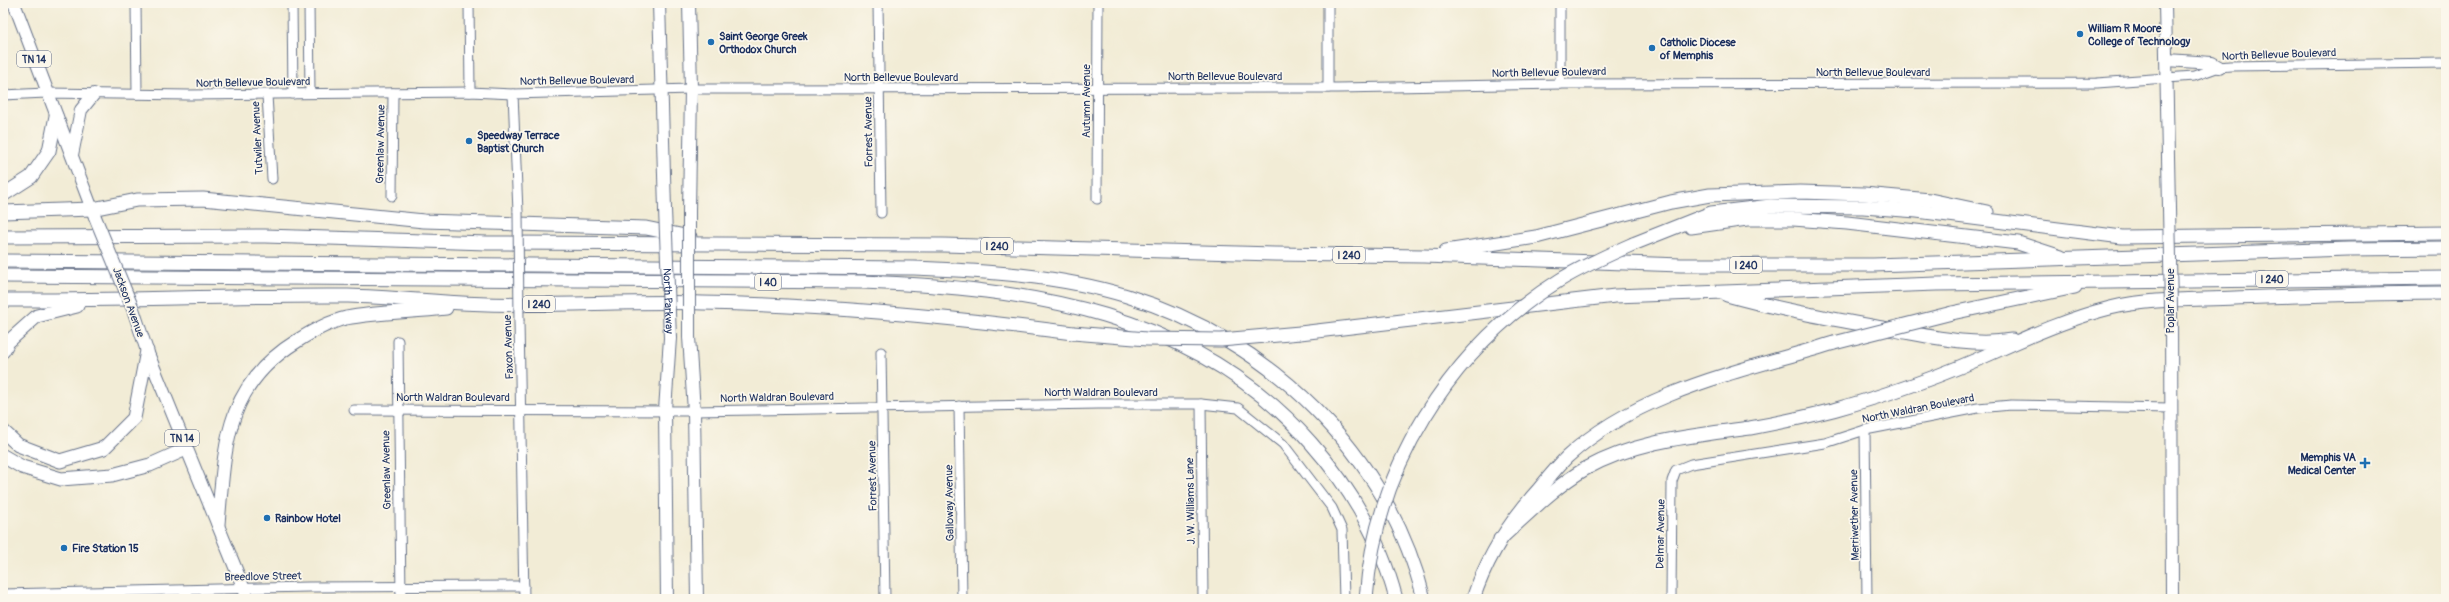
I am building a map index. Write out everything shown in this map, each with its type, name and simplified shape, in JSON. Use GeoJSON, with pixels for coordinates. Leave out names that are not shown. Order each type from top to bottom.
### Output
{"type":"FeatureCollection","features":[{"type":"Feature","properties":{"kind":"highway"},"geometry":{"type":"LineString","coordinates":[[3,195],[31,177],[49,151],[56,116]]}},
{"type":"Feature","properties":{"kind":"highway"},"geometry":{"type":"LineString","coordinates":[[1424,256],[1536,237],[1671,202],[1710,195],[1743,193],[1864,194],[1930,200],[2071,229],[2122,237],[2147,238],[2446,233]]}},
{"type":"Feature","properties":{"kind":"highway"},"geometry":{"type":"LineString","coordinates":[[3,212],[94,213],[137,200],[203,199],[424,221],[646,228],[719,243]]}},
{"type":"Feature","properties":{"kind":"highway"},"geometry":{"type":"LineString","coordinates":[[1366,599],[1376,531],[1394,477],[1420,424],[1447,384],[1480,344],[1535,297],[1582,268],[1633,244],[1712,218],[1771,206],[1864,207],[2071,229]]}},
{"type":"Feature","properties":{"kind":"highway"},"geometry":{"type":"LineString","coordinates":[[1712,218],[1793,219],[1847,222],[2018,243],[2068,260]]}},
{"type":"Feature","properties":{"kind":"highway","name":"I 240"},"geometry":{"type":"LineString","coordinates":[[3,237],[265,236],[487,243],[943,245],[1424,256],[1689,265],[1873,265],[2068,260],[2348,249],[2446,248]]}},
{"type":"Feature","properties":{"kind":"highway","name":"I 40"},"geometry":{"type":"LineString","coordinates":[[3,261],[914,268],[1011,274],[1095,288],[1127,296],[1194,323],[1252,355],[1302,395],[1342,438],[1376,487],[1405,543],[1424,599]]}},
{"type":"Feature","properties":{"kind":"highway","name":"I 40"},"geometry":{"type":"LineString","coordinates":[[3,276],[869,283],[959,287],[1072,305],[1129,322],[1185,346],[1240,378],[1275,406],[1304,435],[1342,482],[1362,514],[1381,554],[1396,599]]}},
{"type":"Feature","properties":{"kind":"highway","name":"I 240"},"geometry":{"type":"LineString","coordinates":[[3,300],[94,301],[181,298],[350,296],[487,304],[700,302],[833,307],[947,316],[1073,333],[1147,339],[1214,340],[1300,333],[1615,296],[2097,281],[2446,278]]}},
{"type":"Feature","properties":{"kind":"highway"},"geometry":{"type":"LineString","coordinates":[[1473,599],[1500,538],[1519,510],[1567,457],[1616,421],[1639,408],[1678,391],[1834,344],[1952,313],[1990,304],[2041,296],[2097,281]]}},
{"type":"Feature","properties":{"kind":"highway"},"geometry":{"type":"LineString","coordinates":[[1716,292],[1775,309],[1954,340],[1985,342],[2024,337]]}},
{"type":"Feature","properties":{"kind":"highway"},"geometry":{"type":"LineString","coordinates":[[1500,538],[1564,482],[1585,469],[1625,450],[1658,441],[1776,423],[1834,410],[1911,384],[1992,353],[2024,337],[2104,310],[2133,304],[2376,293],[2446,294]]}},
{"type":"Feature","properties":{"kind":"highway"},"geometry":{"type":"LineString","coordinates":[[3,351],[8,342],[37,316],[94,301]]}},
{"type":"Feature","properties":{"kind":"highway"},"geometry":{"type":"LineString","coordinates":[[218,524],[225,447],[235,412],[251,380],[270,359],[312,331],[345,318],[487,304]]}},
{"type":"Feature","properties":{"kind":"highway"},"geometry":{"type":"LineString","coordinates":[[3,431],[18,445],[60,461],[104,448],[134,418],[147,351]]}},
{"type":"Feature","properties":{"kind":"highway"},"geometry":{"type":"LineString","coordinates":[[3,456],[22,467],[61,479],[112,475],[150,465],[186,449]]}},
{"type":"Feature","properties":{"kind":"main road","name":"Jackson Avenue"},"geometry":{"type":"LineString","coordinates":[[14,3],[46,93],[134,309],[147,351],[246,594]]}},
{"type":"Feature","properties":{"kind":"main road","name":"North Parkway"},"geometry":{"type":"LineString","coordinates":[[659,3],[660,90],[670,338],[665,410],[667,599]]}},
{"type":"Feature","properties":{"kind":"main road","name":"North Parkway"},"geometry":{"type":"LineString","coordinates":[[689,3],[691,90],[689,336],[694,411],[697,599]]}},
{"type":"Feature","properties":{"kind":"main road","name":"Poplar Avenue"},"geometry":{"type":"LineString","coordinates":[[2166,3],[2172,599]]}},
{"type":"Feature","properties":{"kind":"main road"},"geometry":{"type":"LineString","coordinates":[[2167,60],[2212,64],[2219,67]]}},
{"type":"Feature","properties":{"kind":"main road"},"geometry":{"type":"LineString","coordinates":[[72,156],[81,110],[94,94]]}},
{"type":"Feature","properties":{"kind":"street"},"geometry":{"type":"LineString","coordinates":[[136,3],[137,94]]}},
{"type":"Feature","properties":{"kind":"street"},"geometry":{"type":"LineString","coordinates":[[292,3],[293,94]]}},
{"type":"Feature","properties":{"kind":"street"},"geometry":{"type":"LineString","coordinates":[[309,3],[310,93]]}},
{"type":"Feature","properties":{"kind":"street"},"geometry":{"type":"LineString","coordinates":[[469,3],[470,92]]}},
{"type":"Feature","properties":{"kind":"street","name":"Forrest Avenue"},"geometry":{"type":"LineString","coordinates":[[878,3],[881,213]]}},
{"type":"Feature","properties":{"kind":"street","name":"Autumn Avenue"},"geometry":{"type":"LineString","coordinates":[[1097,199],[1098,3]]}},
{"type":"Feature","properties":{"kind":"street"},"geometry":{"type":"LineString","coordinates":[[1328,3],[1328,88]]}},
{"type":"Feature","properties":{"kind":"street"},"geometry":{"type":"LineString","coordinates":[[1560,3],[1560,84]]}},
{"type":"Feature","properties":{"kind":"street","name":"North Bellevue Boulevard"},"geometry":{"type":"LineString","coordinates":[[3,95],[46,93],[267,95],[310,93],[470,92],[513,94],[660,90],[1328,88],[1560,84],[2097,83],[2194,76],[2219,67],[2446,63]]}},
{"type":"Feature","properties":{"kind":"street","name":"Greenlaw Avenue"},"geometry":{"type":"LineString","coordinates":[[392,196],[393,93]]}},
{"type":"Feature","properties":{"kind":"street","name":"Faxon Avenue"},"geometry":{"type":"LineString","coordinates":[[513,94],[518,212],[524,599]]}},
{"type":"Feature","properties":{"kind":"street","name":"Tutwiler Avenue"},"geometry":{"type":"LineString","coordinates":[[267,95],[272,179]]}},
{"type":"Feature","properties":{"kind":"street","name":"Greenlaw Avenue"},"geometry":{"type":"LineString","coordinates":[[398,341],[397,409],[401,599]]}},
{"type":"Feature","properties":{"kind":"street","name":"Forrest Avenue"},"geometry":{"type":"LineString","coordinates":[[881,352],[885,599]]}},
{"type":"Feature","properties":{"kind":"street","name":"North Waldran Boulevard"},"geometry":{"type":"LineString","coordinates":[[354,410],[694,411],[959,406],[1201,404],[1238,408],[1259,422],[1283,444],[1332,508],[1342,530],[1344,599]]}},
{"type":"Feature","properties":{"kind":"street","name":"J. W. Williams Lane"},"geometry":{"type":"LineString","coordinates":[[1201,404],[1203,599]]}},
{"type":"Feature","properties":{"kind":"street","name":"North Waldran Boulevard"},"geometry":{"type":"LineString","coordinates":[[1676,470],[1691,464],[1825,443],[1865,430],[1984,407],[2011,405],[2170,408]]}},
{"type":"Feature","properties":{"kind":"street","name":"Galloway Avenue"},"geometry":{"type":"LineString","coordinates":[[959,406],[962,599]]}},
{"type":"Feature","properties":{"kind":"street","name":"Merriwether Avenue"},"geometry":{"type":"LineString","coordinates":[[1865,430],[1867,599]]}},
{"type":"Feature","properties":{"kind":"street","name":"Delmar Avenue"},"geometry":{"type":"LineString","coordinates":[[1671,599],[1672,481],[1676,470]]}},
{"type":"Feature","properties":{"kind":"street","name":"Breedlove Street"},"geometry":{"type":"LineString","coordinates":[[3,594],[246,594],[401,586],[524,586]]}},
{"type":"Feature","properties":{"kind":"place","name":"William R Moore College of Technology"},"geometry":{"type":"Point","coordinates":[2080,34]}},
{"type":"Feature","properties":{"kind":"place","name":"Saint George Greek Orthodox Church"},"geometry":{"type":"Point","coordinates":[711,42]}},
{"type":"Feature","properties":{"kind":"place","name":"Catholic Diocese of Memphis"},"geometry":{"type":"Point","coordinates":[1652,48]}},
{"type":"Feature","properties":{"kind":"place","name":"Speedway Terrace Baptist Church"},"geometry":{"type":"Point","coordinates":[469,141]}},
{"type":"Feature","properties":{"kind":"place","name":"Memphis VA Medical Center"},"geometry":{"type":"Point","coordinates":[2365,463]}},
{"type":"Feature","properties":{"kind":"place","name":"Rainbow Hotel"},"geometry":{"type":"Point","coordinates":[267,518]}},
{"type":"Feature","properties":{"kind":"place","name":"Fire Station 15"},"geometry":{"type":"Point","coordinates":[64,548]}}]}
